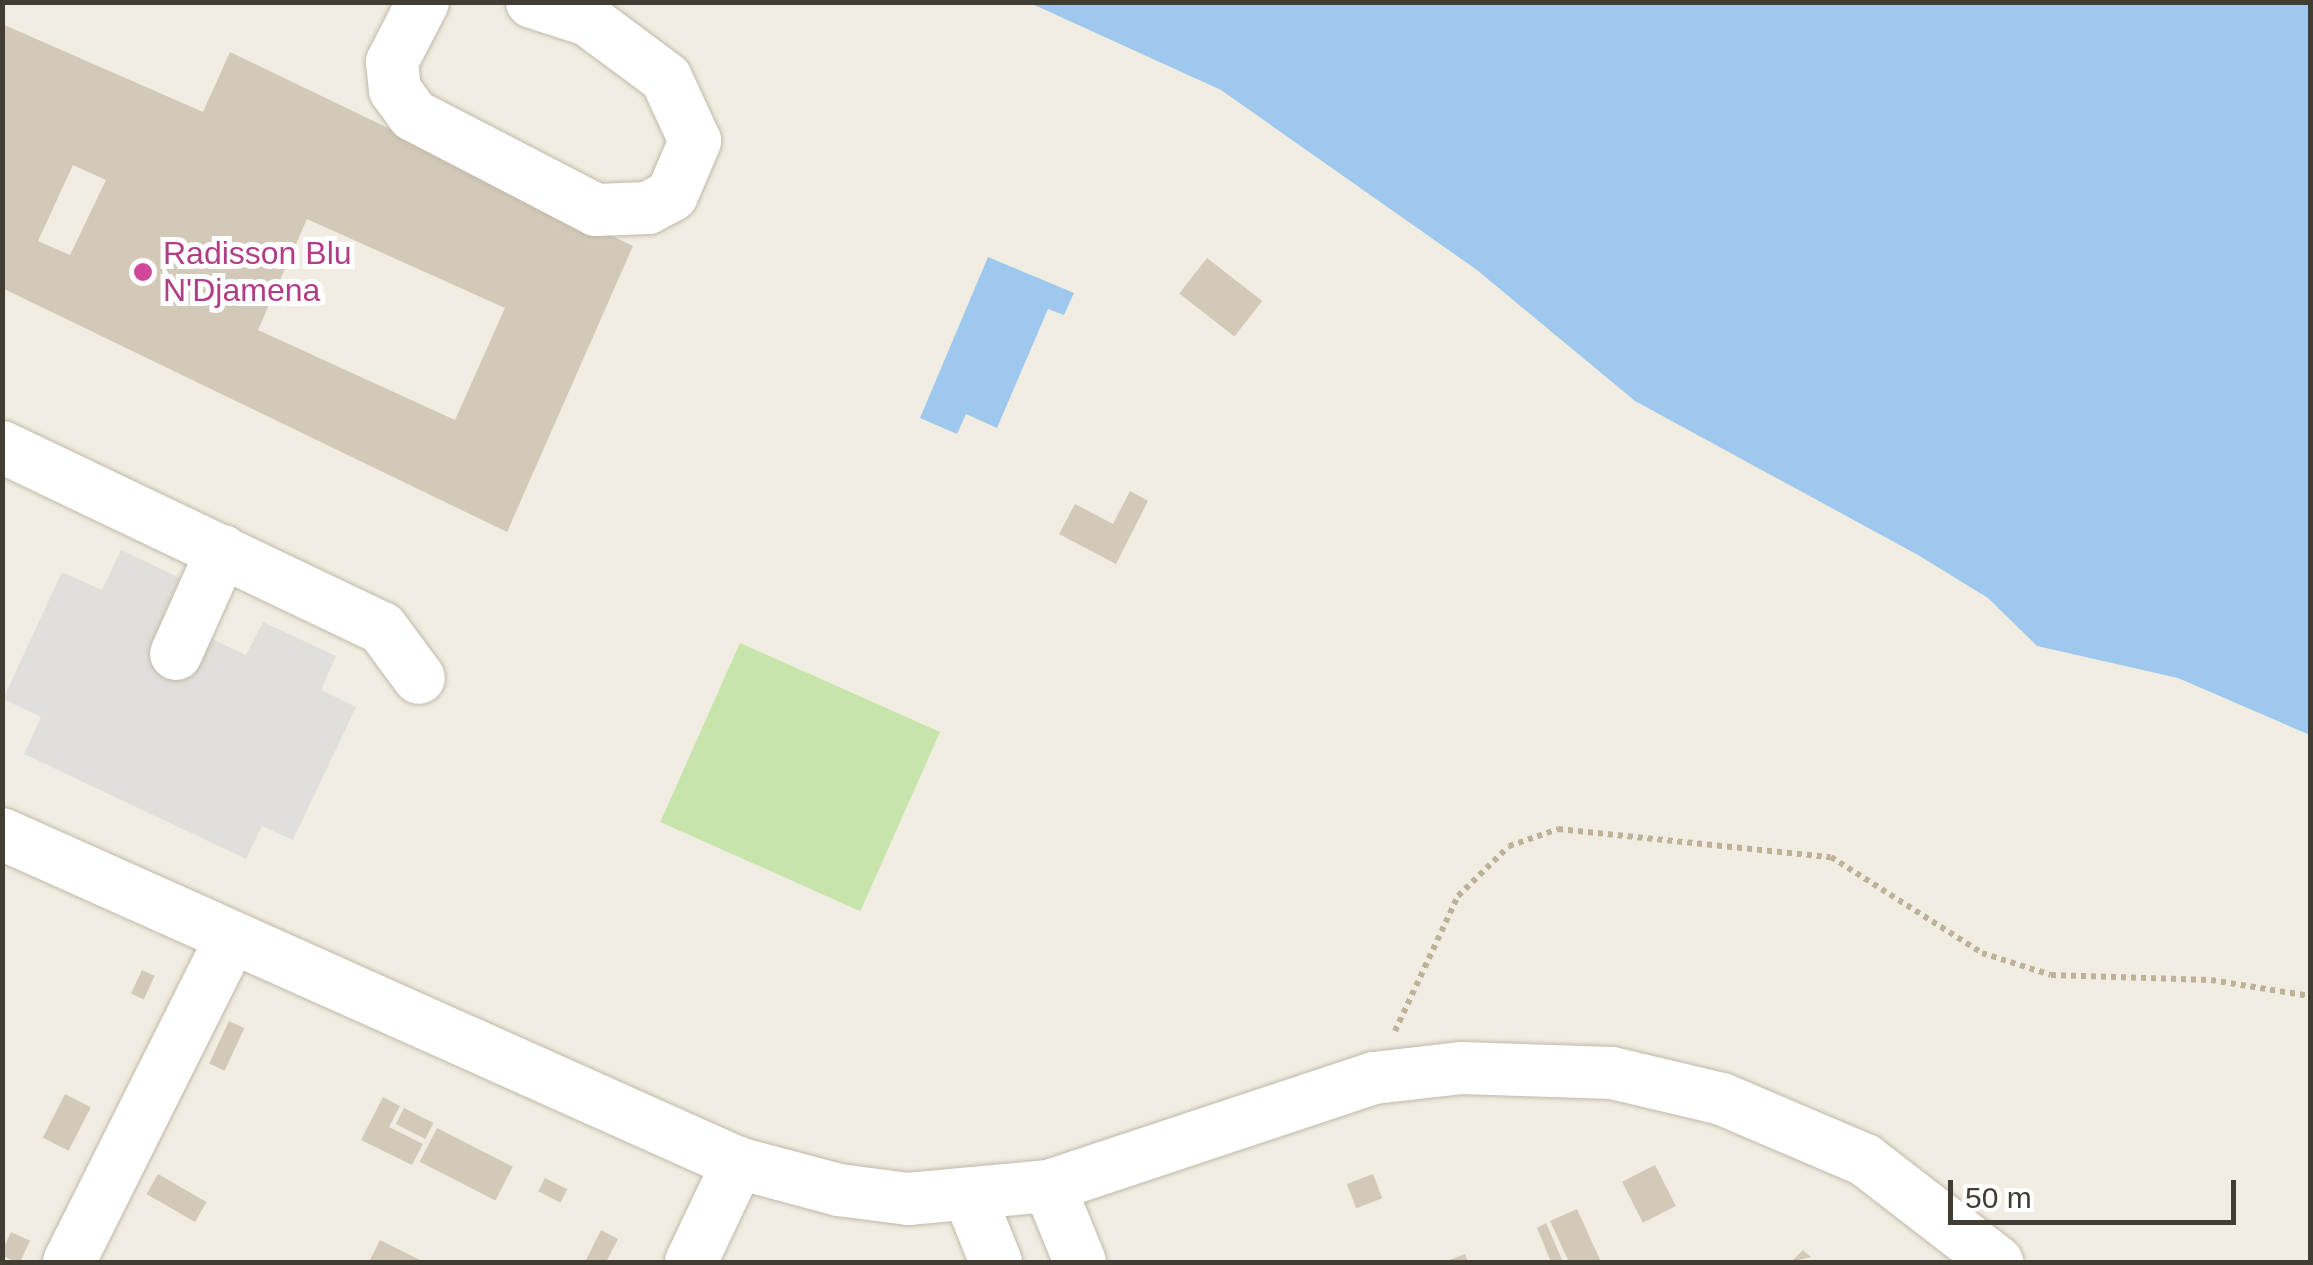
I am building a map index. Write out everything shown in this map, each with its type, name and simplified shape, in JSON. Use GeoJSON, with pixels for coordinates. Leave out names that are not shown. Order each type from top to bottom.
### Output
{"type":"FeatureCollection","features":[{"type":"Feature","properties":{"kind":"street"},"geometry":{"type":"LineString","coordinates":[[424,2],[392,62],[395,90],[413,115],[596,210],[648,208],[689,170],[695,141],[687,112],[666,78],[590,11],[532,2]]}},
{"type":"Feature","properties":{"kind":"street"},"geometry":{"type":"LineString","coordinates":[[2,447],[382,628],[418,678]]}},
{"type":"Feature","properties":{"kind":"street"},"geometry":{"type":"LineString","coordinates":[[176,654],[222,551]]}},
{"type":"Feature","properties":{"kind":"street"},"geometry":{"type":"LineString","coordinates":[[2,834],[738,1163],[838,1190],[968,1195],[1050,1186],[1374,1078],[1564,1070],[1722,1099],[1865,1160],[1998,1262]]}},
{"type":"Feature","properties":{"kind":"street"},"geometry":{"type":"LineString","coordinates":[[70,1262],[231,938]]}},
{"type":"Feature","properties":{"kind":"street"},"geometry":{"type":"LineString","coordinates":[[691,1262],[738,1163]]}},
{"type":"Feature","properties":{"kind":"street"},"geometry":{"type":"LineString","coordinates":[[1050,1186],[1080,1262]]}},
{"type":"Feature","properties":{"kind":"street"},"geometry":{"type":"LineString","coordinates":[[968,1195],[996,1262]]}},
{"type":"Feature","properties":{"kind":"path"},"geometry":{"type":"LineString","coordinates":[[1374,1078],[1458,896],[1509,846],[1558,829],[1831,857],[1982,952],[2050,975],[2211,980],[2310,996]]}},
{"type":"Feature","properties":{"kind":"green space"},"geometry":{"type":"Polygon","coordinates":[[[740,643],[940,732],[860,911],[660,822],[740,643]]]}},
{"type":"Feature","properties":{"kind":"shaded area"},"geometry":{"type":"Polygon","coordinates":[[[121,550],[180,578],[163,616],[246,655],[263,622],[336,656],[321,690],[356,707],[293,840],[262,826],[246,859],[24,754],[41,717],[3,699],[62,572],[102,590],[121,550]]]}},
{"type":"Feature","properties":{"kind":"water"},"geometry":{"type":"Polygon","coordinates":[[[1030,3],[2310,3],[2310,735],[2178,678],[2037,646],[1988,598],[1918,555],[1635,401],[1477,270],[1221,90],[1030,3]]]}},
{"type":"Feature","properties":{"kind":"water"},"geometry":{"type":"Polygon","coordinates":[[[988,257],[1074,293],[1064,315],[1048,309],[997,428],[966,414],[957,434],[920,418],[988,257]]]}},
{"type":"Feature","properties":{"kind":"building","name":"Radisson Blu N'Djamena"},"geometry":{"type":"Polygon","coordinates":[[[2,24],[203,112],[230,52],[633,246],[507,532],[2,288],[2,24]],[[73,165],[38,241],[70,255],[106,180],[73,165]],[[307,219],[258,330],[455,420],[505,308],[307,219]]]}},
{"type":"Feature","properties":{"kind":"building"},"geometry":{"type":"Polygon","coordinates":[[[1207,258],[1262,301],[1234,337],[1179,293],[1207,258]]]}},
{"type":"Feature","properties":{"kind":"building"},"geometry":{"type":"Polygon","coordinates":[[[1130,491],[1148,501],[1116,564],[1059,534],[1075,504],[1113,524],[1130,491]]]}},
{"type":"Feature","properties":{"kind":"building"},"geometry":{"type":"Polygon","coordinates":[[[142,970],[155,976],[144,999],[131,994],[142,970]]]}},
{"type":"Feature","properties":{"kind":"building"},"geometry":{"type":"Polygon","coordinates":[[[229,1021],[244,1028],[225,1071],[209,1064],[229,1021]]]}},
{"type":"Feature","properties":{"kind":"building"},"geometry":{"type":"Polygon","coordinates":[[[65,1094],[91,1107],[69,1151],[43,1138],[65,1094]]]}},
{"type":"Feature","properties":{"kind":"building"},"geometry":{"type":"Polygon","coordinates":[[[383,1097],[400,1106],[389,1127],[423,1144],[412,1165],[361,1140],[383,1097]]]}},
{"type":"Feature","properties":{"kind":"building"},"geometry":{"type":"Polygon","coordinates":[[[404,1108],[433,1123],[425,1139],[396,1124],[404,1108]]]}},
{"type":"Feature","properties":{"kind":"building"},"geometry":{"type":"Polygon","coordinates":[[[437,1128],[513,1167],[495,1200],[420,1162],[437,1128]]]}},
{"type":"Feature","properties":{"kind":"building"},"geometry":{"type":"Polygon","coordinates":[[[1655,1165],[1676,1206],[1643,1223],[1622,1182],[1655,1165]]]}},
{"type":"Feature","properties":{"kind":"building"},"geometry":{"type":"Polygon","coordinates":[[[158,1174],[206,1202],[195,1222],[146,1194],[158,1174]]]}},
{"type":"Feature","properties":{"kind":"building"},"geometry":{"type":"Polygon","coordinates":[[[1373,1174],[1382,1198],[1356,1208],[1347,1184],[1373,1174]]]}},
{"type":"Feature","properties":{"kind":"building"},"geometry":{"type":"Polygon","coordinates":[[[545,1178],[567,1189],[560,1203],[538,1191],[545,1178]]]}},
{"type":"Feature","properties":{"kind":"building"},"geometry":{"type":"Polygon","coordinates":[[[1577,1209],[1601,1262],[1569,1262],[1550,1221],[1577,1209]]]}},
{"type":"Feature","properties":{"kind":"building"},"geometry":{"type":"Polygon","coordinates":[[[1546,1223],[1563,1262],[1551,1262],[1537,1228],[1546,1223]]]}},
{"type":"Feature","properties":{"kind":"building"},"geometry":{"type":"Polygon","coordinates":[[[601,1230],[618,1239],[606,1262],[585,1262],[601,1230]]]}},
{"type":"Feature","properties":{"kind":"building"},"geometry":{"type":"Polygon","coordinates":[[[11,1232],[30,1241],[20,1262],[2,1255],[11,1232]]]}},
{"type":"Feature","properties":{"kind":"building"},"geometry":{"type":"Polygon","coordinates":[[[380,1240],[424,1262],[369,1262],[380,1240]]]}},
{"type":"Feature","properties":{"kind":"building"},"geometry":{"type":"Polygon","coordinates":[[[1803,1250],[1811,1257],[1791,1262],[1803,1250]]]}},
{"type":"Feature","properties":{"kind":"building"},"geometry":{"type":"Polygon","coordinates":[[[1465,1254],[1468,1262],[1444,1262],[1465,1254]]]}},
{"type":"Feature","properties":{"kind":"place","name":"Radisson Blu N'Djamena"},"geometry":{"type":"Point","coordinates":[143,272]}}]}
